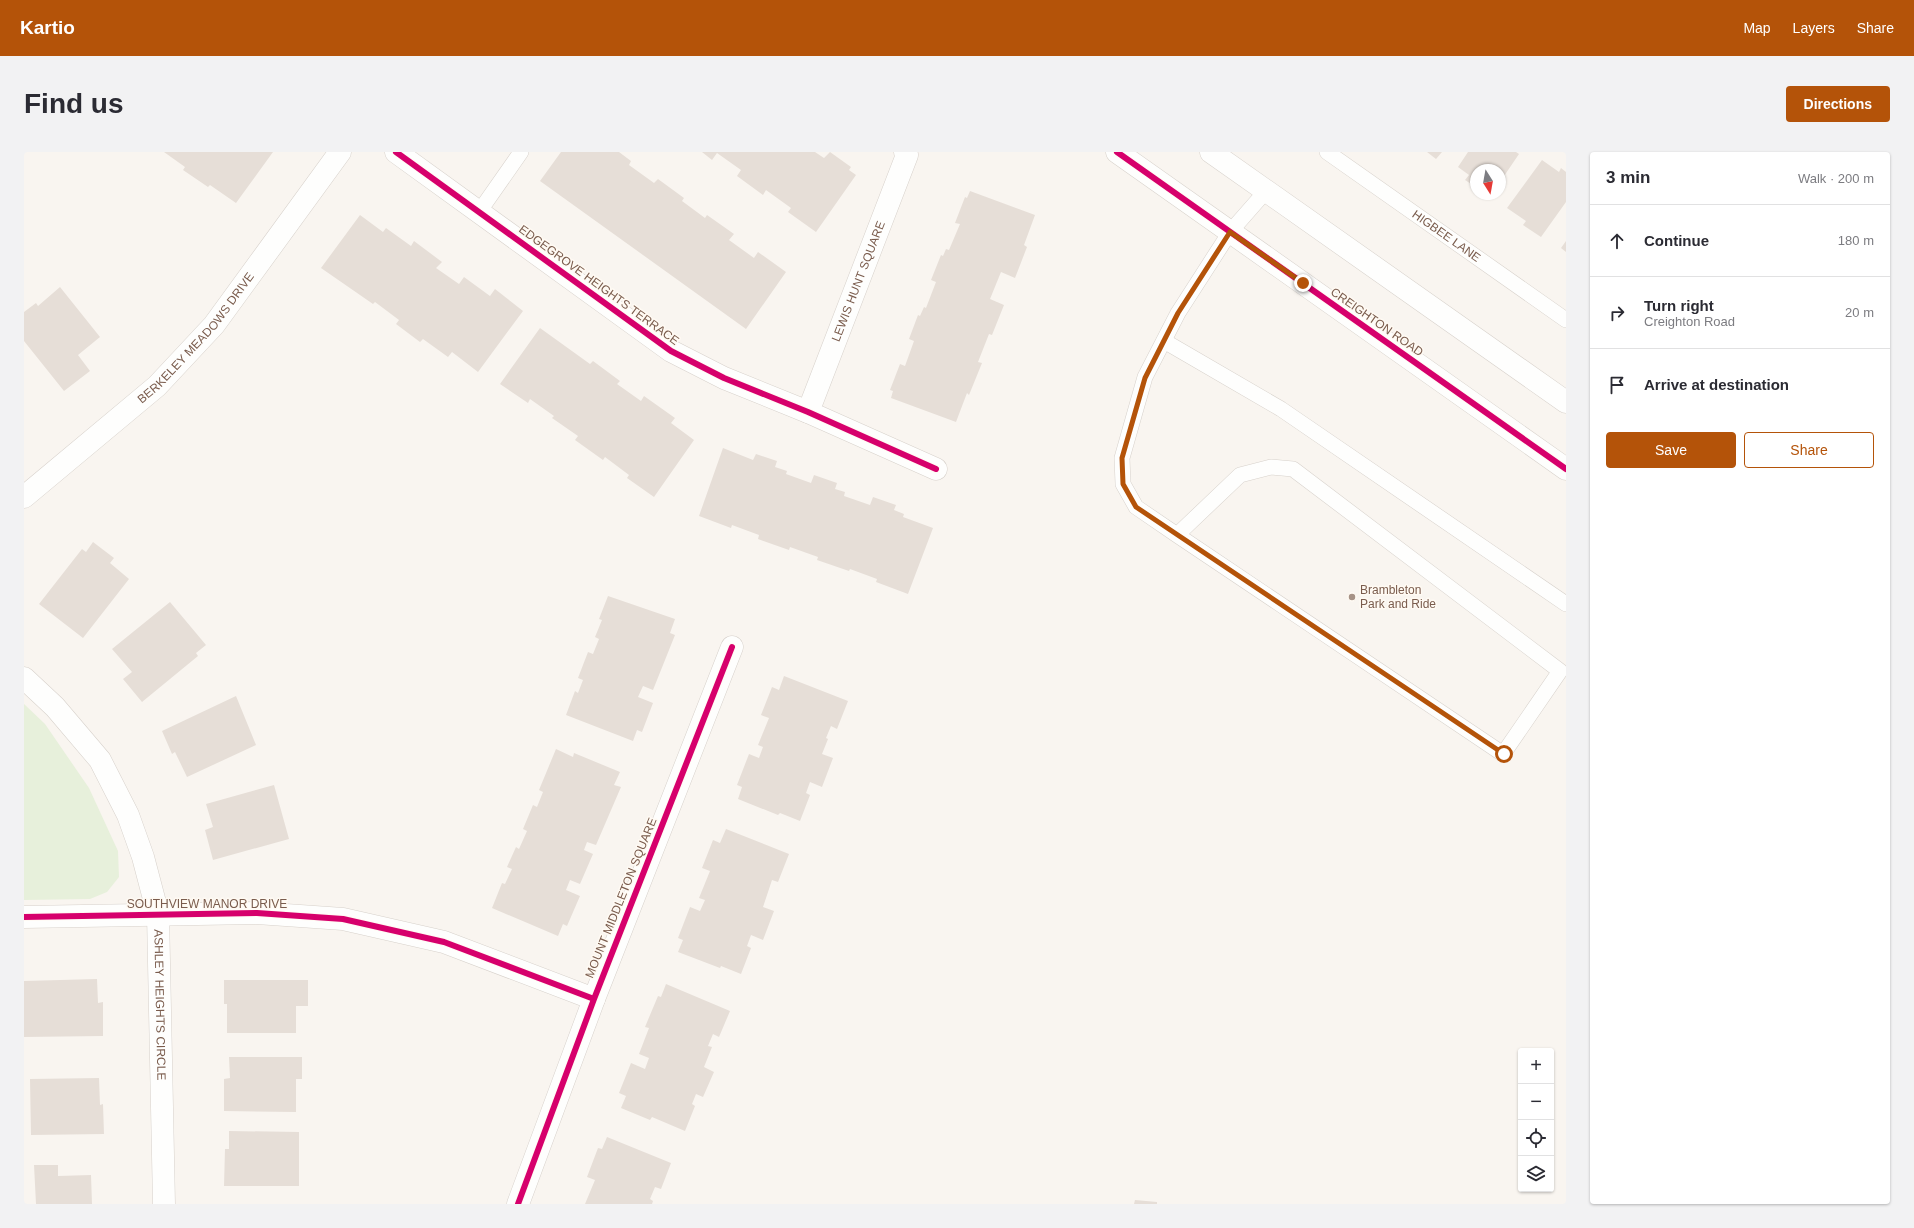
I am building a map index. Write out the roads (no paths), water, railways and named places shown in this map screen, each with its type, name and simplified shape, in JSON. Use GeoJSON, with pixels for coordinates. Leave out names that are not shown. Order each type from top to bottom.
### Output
{"type":"FeatureCollection","features":[{"type":"Feature","properties":{"kind":"street","name":"BERKELEY MEADOWS DRIVE"},"geometry":{"type":"LineString","coordinates":[[24,497],[157,386],[214,325],[340,152]]}},
{"type":"Feature","properties":{"kind":"street","name":"EDGEGROVE HEIGHTS TERRACE"},"geometry":{"type":"LineString","coordinates":[[396,152],[671,351],[724,378],[808,412],[936,469]]}},
{"type":"Feature","properties":{"kind":"street","name":"LEWIS HUNT SQUARE"},"geometry":{"type":"LineString","coordinates":[[808,412],[907,155],[905,152]]}},
{"type":"Feature","properties":{"kind":"street","name":"CREIGHTON ROAD"},"geometry":{"type":"LineString","coordinates":[[1117,152],[1566,468]]}},
{"type":"Feature","properties":{"kind":"street"},"geometry":{"type":"LineString","coordinates":[[1210,152],[1566,402]]}},
{"type":"Feature","properties":{"kind":"street","name":"MOUNT MIDDLETON SQUARE"},"geometry":{"type":"LineString","coordinates":[[518,1204],[594,999],[732,647]]}},
{"type":"Feature","properties":{"kind":"street","name":"ASHLEY HEIGHTS CIRCLE"},"geometry":{"type":"LineString","coordinates":[[24,678],[55,707],[100,760],[128,815],[143,857],[158,914],[164,1204]]}},
{"type":"Feature","properties":{"kind":"street","name":"SOUTHVIEW MANOR DRIVE"},"geometry":{"type":"LineString","coordinates":[[24,917],[257,913],[343,919],[444,942],[594,999]]}},
{"type":"Feature","properties":{"kind":"lane"},"geometry":{"type":"LineString","coordinates":[[479,212],[521,152]]}},
{"type":"Feature","properties":{"kind":"lane","name":"HIGBEE LANE"},"geometry":{"type":"LineString","coordinates":[[1327,152],[1566,320]]}},
{"type":"Feature","properties":{"kind":"lane"},"geometry":{"type":"LineString","coordinates":[[1178,535],[1240,475],[1271,467],[1293,469],[1560,671],[1504,754],[1136,507],[1123,484],[1122,458],[1143,385],[1178,313],[1230,232],[1266,191]]}},
{"type":"Feature","properties":{"kind":"lane"},"geometry":{"type":"LineString","coordinates":[[1164,341],[1281,409],[1566,604]]}},
{"type":"Feature","properties":{"kind":"place","name":"Brambleton Park and Ride"},"geometry":{"type":"Point","coordinates":[1352,597]}}]}
